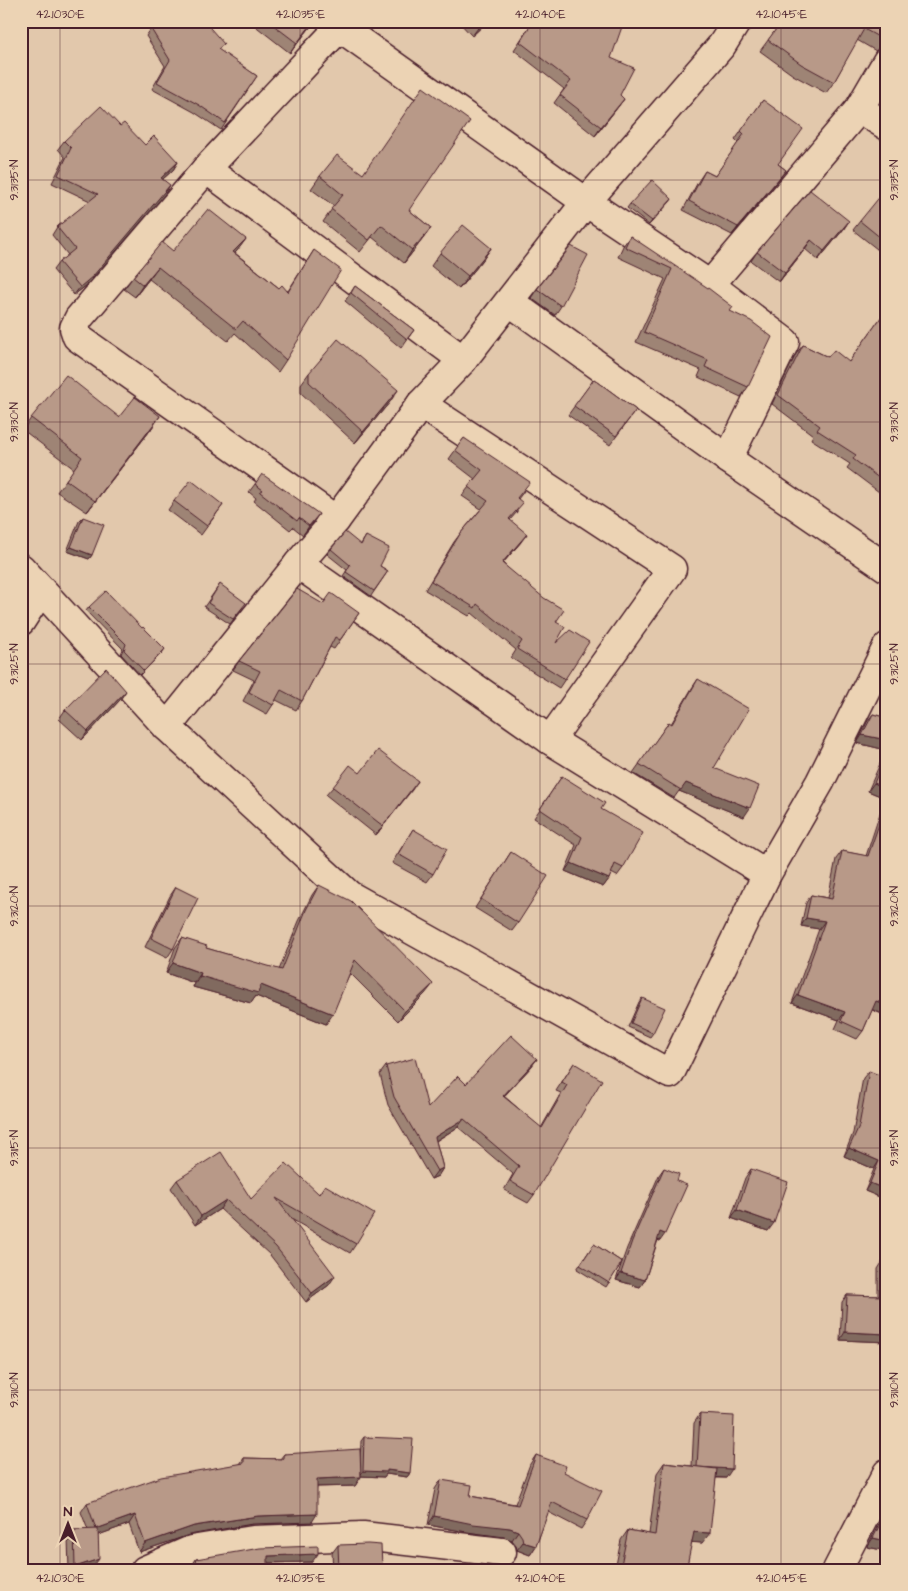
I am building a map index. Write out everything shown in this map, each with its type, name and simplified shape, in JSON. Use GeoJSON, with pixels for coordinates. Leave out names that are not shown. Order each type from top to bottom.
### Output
{"type":"FeatureCollection","features":[{"type":"Feature","properties":{"kind":"street"},"geometry":{"type":"LineString","coordinates":[[167,727],[298,564],[336,520],[421,404],[463,360],[586,202],[722,45],[737,21]]}},
{"type":"Feature","properties":{"kind":"street"},"geometry":{"type":"LineString","coordinates":[[336,520],[78,337],[74,328],[79,318],[206,169],[335,25],[586,202],[710,285],[784,342],[728,459]]}},
{"type":"Feature","properties":{"kind":"street"},"geometry":{"type":"LineString","coordinates":[[710,285],[860,109],[887,61]]}},
{"type":"Feature","properties":{"kind":"street"},"geometry":{"type":"LineString","coordinates":[[860,109],[887,126]]}},
{"type":"Feature","properties":{"kind":"street"},"geometry":{"type":"LineString","coordinates":[[206,169],[463,360]]}},
{"type":"Feature","properties":{"kind":"street"},"geometry":{"type":"LineString","coordinates":[[510,302],[728,459],[887,568]]}},
{"type":"Feature","properties":{"kind":"street"},"geometry":{"type":"LineString","coordinates":[[421,404],[672,569],[550,740]]}},
{"type":"Feature","properties":{"kind":"street"},"geometry":{"type":"LineString","coordinates":[[298,564],[550,740],[767,874]]}},
{"type":"Feature","properties":{"kind":"street"},"geometry":{"type":"LineString","coordinates":[[21,568],[167,727],[349,895],[670,1074],[767,874],[820,782],[887,647]]}},
{"type":"Feature","properties":{"kind":"street"},"geometry":{"type":"LineString","coordinates":[[21,621],[41,590]]}},
{"type":"Feature","properties":{"kind":"street"},"geometry":{"type":"LineString","coordinates":[[837,1570],[887,1473]]}},
{"type":"Feature","properties":{"kind":"street"},"geometry":{"type":"LineString","coordinates":[[145,1570],[191,1550],[253,1540],[363,1536],[502,1552]]}},
{"type":"Feature","properties":{"kind":"building"},"geometry":{"type":"Polygon","coordinates":[[[164,21],[204,21],[224,44],[218,49],[257,76],[225,123],[199,105],[157,82],[170,60],[151,29],[164,21]]]}},
{"type":"Feature","properties":{"kind":"building"},"geometry":{"type":"Polygon","coordinates":[[[268,21],[314,21],[297,43],[268,21]]]}},
{"type":"Feature","properties":{"kind":"building"},"geometry":{"type":"Polygon","coordinates":[[[471,21],[485,21],[478,28],[471,21]]]}},
{"type":"Feature","properties":{"kind":"building"},"geometry":{"type":"Polygon","coordinates":[[[533,21],[624,21],[611,58],[634,68],[620,95],[624,99],[601,127],[560,95],[571,81],[520,42],[533,21]]]}},
{"type":"Feature","properties":{"kind":"building"},"geometry":{"type":"Polygon","coordinates":[[[782,21],[887,21],[887,37],[884,40],[864,29],[834,82],[801,64],[768,40],[782,21]]]}},
{"type":"Feature","properties":{"kind":"building"},"geometry":{"type":"Polygon","coordinates":[[[423,87],[470,121],[409,210],[431,228],[412,250],[381,225],[369,240],[331,209],[343,195],[320,176],[337,155],[363,174],[423,87]]]}},
{"type":"Feature","properties":{"kind":"building"},"geometry":{"type":"Polygon","coordinates":[[[763,100],[803,129],[778,164],[786,170],[738,227],[689,201],[705,171],[715,176],[744,134],[741,131],[763,100]]]}},
{"type":"Feature","properties":{"kind":"building"},"geometry":{"type":"Polygon","coordinates":[[[101,106],[120,126],[124,123],[145,145],[154,136],[178,162],[161,178],[170,185],[93,276],[80,287],[59,262],[75,249],[57,227],[98,194],[58,175],[71,148],[64,141],[101,106]]]}},
{"type":"Feature","properties":{"kind":"building"},"geometry":{"type":"Polygon","coordinates":[[[652,180],[672,199],[652,221],[630,204],[652,180]]]}},
{"type":"Feature","properties":{"kind":"building"},"geometry":{"type":"Polygon","coordinates":[[[810,190],[849,221],[824,251],[811,240],[785,273],[757,252],[810,190]]]}},
{"type":"Feature","properties":{"kind":"building"},"geometry":{"type":"Polygon","coordinates":[[[882,194],[887,198],[887,243],[860,221],[882,194]]]}},
{"type":"Feature","properties":{"kind":"building"},"geometry":{"type":"Polygon","coordinates":[[[208,209],[246,239],[233,252],[279,288],[282,285],[288,292],[314,250],[341,270],[286,360],[243,321],[236,329],[158,267],[143,285],[133,277],[162,242],[173,251],[208,209]]]}},
{"type":"Feature","properties":{"kind":"building"},"geometry":{"type":"Polygon","coordinates":[[[463,225],[491,248],[468,276],[440,253],[463,225]]]}},
{"type":"Feature","properties":{"kind":"building"},"geometry":{"type":"Polygon","coordinates":[[[630,236],[708,288],[733,307],[730,311],[751,321],[772,337],[748,387],[705,367],[708,360],[644,332],[672,269],[625,247],[630,236]]]}},
{"type":"Feature","properties":{"kind":"building"},"geometry":{"type":"Polygon","coordinates":[[[571,246],[588,255],[561,306],[537,289],[571,246]]]}},
{"type":"Feature","properties":{"kind":"building"},"geometry":{"type":"Polygon","coordinates":[[[355,286],[414,330],[407,339],[351,293],[355,286]]]}},
{"type":"Feature","properties":{"kind":"building"},"geometry":{"type":"Polygon","coordinates":[[[887,309],[887,484],[853,459],[856,455],[817,430],[820,426],[778,395],[803,345],[828,357],[834,350],[849,362],[887,309]]]}},
{"type":"Feature","properties":{"kind":"building"},"geometry":{"type":"Polygon","coordinates":[[[338,339],[398,390],[363,432],[309,382],[309,373],[338,339]]]}},
{"type":"Feature","properties":{"kind":"building"},"geometry":{"type":"Polygon","coordinates":[[[66,375],[119,417],[135,397],[160,416],[95,501],[66,480],[82,457],[31,418],[66,375]]]}},
{"type":"Feature","properties":{"kind":"building"},"geometry":{"type":"Polygon","coordinates":[[[594,379],[636,410],[616,436],[574,406],[594,379]]]}},
{"type":"Feature","properties":{"kind":"building"},"geometry":{"type":"Polygon","coordinates":[[[464,438],[530,482],[517,498],[523,503],[509,519],[527,534],[502,563],[544,598],[564,610],[556,622],[565,627],[556,643],[570,630],[589,642],[565,679],[517,649],[522,641],[477,604],[475,608],[431,581],[460,534],[488,501],[468,487],[482,470],[455,450],[464,438]]]}},
{"type":"Feature","properties":{"kind":"building"},"geometry":{"type":"Polygon","coordinates":[[[262,474],[319,514],[309,526],[299,518],[297,521],[260,492],[263,490],[255,484],[262,474]]]}},
{"type":"Feature","properties":{"kind":"building"},"geometry":{"type":"Polygon","coordinates":[[[191,480],[223,505],[207,526],[174,501],[191,480]]]}},
{"type":"Feature","properties":{"kind":"building"},"geometry":{"type":"Polygon","coordinates":[[[83,517],[104,525],[92,555],[71,547],[83,517]]]}},
{"type":"Feature","properties":{"kind":"building"},"geometry":{"type":"Polygon","coordinates":[[[345,532],[361,545],[366,536],[389,548],[380,566],[388,571],[374,591],[346,572],[350,565],[331,549],[345,532]]]}},
{"type":"Feature","properties":{"kind":"building"},"geometry":{"type":"Polygon","coordinates":[[[220,584],[246,603],[233,619],[208,603],[220,584]]]}},
{"type":"Feature","properties":{"kind":"building"},"geometry":{"type":"Polygon","coordinates":[[[297,589],[323,604],[331,593],[359,613],[340,640],[335,637],[302,701],[281,690],[273,705],[249,692],[260,671],[239,661],[297,589]]]}},
{"type":"Feature","properties":{"kind":"building"},"geometry":{"type":"Polygon","coordinates":[[[106,591],[165,649],[144,671],[124,650],[126,644],[89,607],[106,591]]]}},
{"type":"Feature","properties":{"kind":"building"},"geometry":{"type":"Polygon","coordinates":[[[106,668],[126,691],[88,731],[65,710],[106,668]]]}},
{"type":"Feature","properties":{"kind":"building"},"geometry":{"type":"Polygon","coordinates":[[[698,679],[749,709],[714,768],[759,786],[750,808],[686,783],[681,790],[639,764],[669,722],[672,724],[698,679]]]}},
{"type":"Feature","properties":{"kind":"building"},"geometry":{"type":"Polygon","coordinates":[[[873,714],[887,718],[887,740],[862,735],[873,714]]]}},
{"type":"Feature","properties":{"kind":"building"},"geometry":{"type":"Polygon","coordinates":[[[378,750],[418,781],[383,826],[333,787],[350,765],[360,773],[378,750]]]}},
{"type":"Feature","properties":{"kind":"building"},"geometry":{"type":"Polygon","coordinates":[[[887,753],[887,788],[874,783],[887,753]]]}},
{"type":"Feature","properties":{"kind":"building"},"geometry":{"type":"Polygon","coordinates":[[[562,776],[605,803],[601,809],[643,833],[623,868],[615,864],[609,879],[571,863],[582,837],[540,809],[562,776]]]}},
{"type":"Feature","properties":{"kind":"building"},"geometry":{"type":"Polygon","coordinates":[[[887,801],[887,1005],[876,1001],[863,1031],[841,1021],[845,1012],[798,995],[825,921],[806,918],[811,895],[832,899],[842,851],[868,856],[887,801]]]}},
{"type":"Feature","properties":{"kind":"building"},"geometry":{"type":"Polygon","coordinates":[[[413,829],[447,849],[433,874],[398,854],[413,829]]]}},
{"type":"Feature","properties":{"kind":"building"},"geometry":{"type":"Polygon","coordinates":[[[511,852],[548,876],[518,923],[481,899],[511,852]]]}},
{"type":"Feature","properties":{"kind":"building"},"geometry":{"type":"Polygon","coordinates":[[[319,885],[351,901],[433,984],[405,1011],[355,960],[333,1014],[261,985],[258,993],[200,976],[201,973],[173,963],[182,938],[207,946],[206,948],[282,970],[306,910],[319,885]]]}},
{"type":"Feature","properties":{"kind":"building"},"geometry":{"type":"Polygon","coordinates":[[[176,887],[198,898],[173,949],[151,938],[176,887]]]}},
{"type":"Feature","properties":{"kind":"building"},"geometry":{"type":"Polygon","coordinates":[[[642,998],[665,1008],[653,1033],[631,1023],[642,998]]]}},
{"type":"Feature","properties":{"kind":"building"},"geometry":{"type":"Polygon","coordinates":[[[511,1035],[537,1059],[503,1096],[542,1128],[567,1085],[562,1082],[574,1063],[602,1080],[534,1195],[510,1181],[519,1166],[464,1119],[435,1137],[443,1168],[437,1171],[394,1097],[386,1066],[415,1058],[428,1108],[458,1076],[466,1084],[511,1035]]]}},
{"type":"Feature","properties":{"kind":"building"},"geometry":{"type":"Polygon","coordinates":[[[869,1071],[887,1078],[887,1190],[870,1183],[879,1161],[849,1148],[859,1126],[869,1071]]]}},
{"type":"Feature","properties":{"kind":"building"},"geometry":{"type":"Polygon","coordinates":[[[221,1152],[251,1199],[286,1163],[319,1194],[325,1185],[374,1214],[356,1244],[276,1198],[335,1276],[312,1293],[276,1247],[226,1200],[201,1216],[177,1180],[221,1152]]]}},
{"type":"Feature","properties":{"kind":"building"},"geometry":{"type":"Polygon","coordinates":[[[664,1168],[679,1174],[677,1181],[687,1185],[665,1234],[660,1232],[645,1280],[621,1273],[632,1241],[664,1168]]]}},
{"type":"Feature","properties":{"kind":"building"},"geometry":{"type":"Polygon","coordinates":[[[751,1169],[788,1182],[774,1223],[737,1210],[751,1169]]]}},
{"type":"Feature","properties":{"kind":"building"},"geometry":{"type":"Polygon","coordinates":[[[594,1244],[622,1262],[609,1283],[580,1265],[594,1244]]]}},
{"type":"Feature","properties":{"kind":"building"},"geometry":{"type":"Polygon","coordinates":[[[883,1261],[887,1261],[887,1334],[845,1332],[847,1295],[883,1296],[883,1261]]]}},
{"type":"Feature","properties":{"kind":"building"},"geometry":{"type":"Polygon","coordinates":[[[700,1414],[734,1416],[732,1469],[697,1467],[700,1414]]]}},
{"type":"Feature","properties":{"kind":"building"},"geometry":{"type":"Polygon","coordinates":[[[364,1437],[413,1439],[410,1473],[387,1470],[387,1472],[363,1471],[364,1437]]]}},
{"type":"Feature","properties":{"kind":"building"},"geometry":{"type":"Polygon","coordinates":[[[360,1449],[361,1477],[317,1479],[317,1514],[258,1516],[194,1526],[145,1543],[135,1515],[96,1529],[87,1503],[161,1477],[244,1463],[244,1458],[284,1459],[284,1454],[360,1449]]]}},
{"type":"Feature","properties":{"kind":"building"},"geometry":{"type":"Polygon","coordinates":[[[536,1455],[566,1466],[564,1472],[602,1491],[587,1520],[552,1502],[536,1546],[523,1542],[518,1531],[510,1528],[473,1524],[434,1516],[441,1480],[472,1485],[470,1496],[518,1505],[536,1455]]]}},
{"type":"Feature","properties":{"kind":"building"},"geometry":{"type":"Polygon","coordinates":[[[664,1463],[717,1469],[710,1533],[694,1532],[686,1570],[620,1570],[628,1530],[655,1535],[664,1463]]]}},
{"type":"Feature","properties":{"kind":"building"},"geometry":{"type":"Polygon","coordinates":[[[887,1511],[887,1541],[873,1538],[887,1511]]]}},
{"type":"Feature","properties":{"kind":"building"},"geometry":{"type":"Polygon","coordinates":[[[98,1529],[99,1559],[75,1567],[74,1530],[98,1529]]]}},
{"type":"Feature","properties":{"kind":"building"},"geometry":{"type":"Polygon","coordinates":[[[338,1545],[381,1545],[382,1566],[401,1565],[401,1570],[339,1570],[338,1545]]]}},
{"type":"Feature","properties":{"kind":"building"},"geometry":{"type":"Polygon","coordinates":[[[318,1546],[318,1554],[268,1556],[268,1570],[199,1570],[196,1559],[260,1548],[318,1546]]]}}]}
